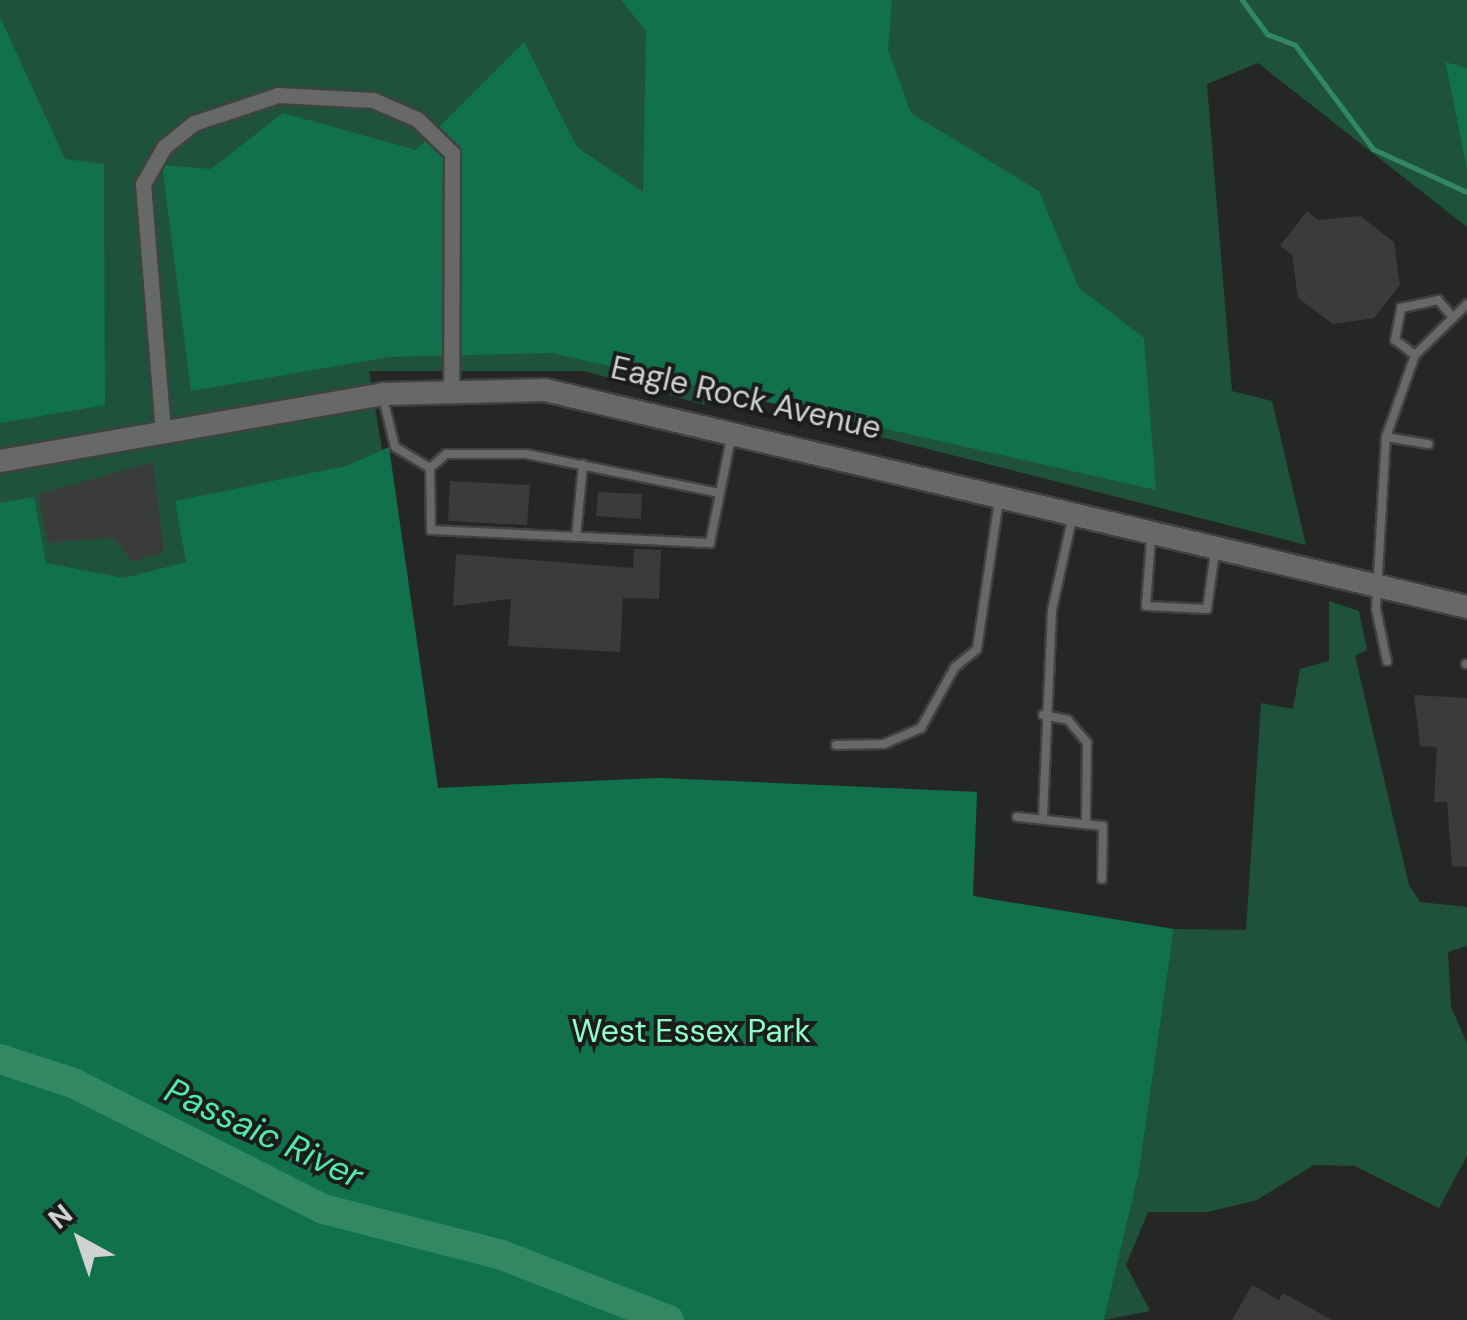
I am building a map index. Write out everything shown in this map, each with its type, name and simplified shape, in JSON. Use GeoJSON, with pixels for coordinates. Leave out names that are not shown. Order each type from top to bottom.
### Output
{"type":"FeatureCollection","features":[{"type":"Feature","properties":{"kind":"main road","name":"Eagle Rock Avenue"},"geometry":{"type":"LineString","coordinates":[[0,462],[383,394],[451,388],[578,394],[1000,491],[1467,607]]}},
{"type":"Feature","properties":{"kind":"street"},"geometry":{"type":"LineString","coordinates":[[163,432],[143,184],[164,147],[194,124],[278,95],[373,100],[417,120],[452,153],[451,388]]}},
{"type":"Feature","properties":{"kind":"lane"},"geometry":{"type":"LineString","coordinates":[[1414,355],[1394,340],[1401,308],[1438,300],[1453,316]]}},
{"type":"Feature","properties":{"kind":"lane"},"geometry":{"type":"LineString","coordinates":[[1387,661],[1376,583],[1386,437],[1414,355],[1467,304]]}},
{"type":"Feature","properties":{"kind":"lane"},"geometry":{"type":"LineString","coordinates":[[383,394],[395,447],[430,468]]}},
{"type":"Feature","properties":{"kind":"lane"},"geometry":{"type":"LineString","coordinates":[[720,493],[583,464],[446,454],[430,468],[431,530],[710,544],[733,428]]}},
{"type":"Feature","properties":{"kind":"lane"},"geometry":{"type":"LineString","coordinates":[[1386,437],[1428,444]]}},
{"type":"Feature","properties":{"kind":"lane"},"geometry":{"type":"LineString","coordinates":[[576,537],[583,464]]}},
{"type":"Feature","properties":{"kind":"lane"},"geometry":{"type":"LineString","coordinates":[[836,744],[884,744],[921,728],[954,668],[977,649],[1000,491]]}},
{"type":"Feature","properties":{"kind":"lane"},"geometry":{"type":"LineString","coordinates":[[1043,816],[1043,715],[1074,509]]}},
{"type":"Feature","properties":{"kind":"lane"},"geometry":{"type":"LineString","coordinates":[[1152,528],[1146,606],[1207,608],[1216,544]]}},
{"type":"Feature","properties":{"kind":"lane"},"geometry":{"type":"LineString","coordinates":[[1043,715],[1068,720],[1087,743],[1086,819]]}},
{"type":"Feature","properties":{"kind":"lane"},"geometry":{"type":"LineString","coordinates":[[1017,817],[1086,819],[1102,826],[1102,879]]}},
{"type":"Feature","properties":{"kind":"green space","name":"West Essex Park"},"geometry":{"type":"Polygon","coordinates":[[[0,0],[1467,0],[1467,68],[1445,63],[1467,170],[1467,227],[1258,63],[1207,84],[1232,391],[1272,401],[1306,545],[861,432],[889,267],[743,237],[705,405],[584,371],[369,371],[438,788],[659,778],[977,792],[972,896],[0,978],[0,0]]]}},
{"type":"Feature","properties":{"kind":"green space"},"geometry":{"type":"Polygon","coordinates":[[[621,0],[892,0],[888,50],[911,113],[1039,191],[1079,288],[1144,338],[1156,490],[552,353],[390,357],[191,391],[162,165],[211,169],[283,113],[416,150],[524,42],[577,147],[643,192],[646,31],[621,0]]]}},
{"type":"Feature","properties":{"kind":"green space"},"geometry":{"type":"Polygon","coordinates":[[[0,17],[65,159],[104,164],[105,405],[0,423],[0,17]]]}},
{"type":"Feature","properties":{"kind":"green space"},"geometry":{"type":"Polygon","coordinates":[[[1445,62],[1467,68],[1467,170],[1445,62]]]}},
{"type":"Feature","properties":{"kind":"green space"},"geometry":{"type":"Polygon","coordinates":[[[389,447],[438,788],[659,778],[977,792],[973,896],[1174,929],[1139,1172],[1104,1320],[0,1320],[0,503],[34,497],[46,563],[124,578],[186,562],[175,501],[346,466],[389,447]]]}},
{"type":"Feature","properties":{"kind":"green space"},"geometry":{"type":"Polygon","coordinates":[[[1329,601],[1359,611],[1367,650],[1355,656],[1409,885],[1420,902],[1467,907],[1467,946],[1448,952],[1451,1007],[1467,1043],[1467,1156],[1439,1208],[1355,1166],[1314,1165],[1257,1200],[1208,1212],[1148,1212],[1126,1265],[1150,1311],[1104,1320],[1139,1172],[1174,929],[1246,930],[1261,703],[1293,709],[1300,669],[1329,661],[1329,601]]]}},
{"type":"Feature","properties":{"kind":"building"},"geometry":{"type":"Polygon","coordinates":[[[1307,211],[1318,220],[1360,216],[1394,242],[1400,285],[1374,318],[1333,324],[1298,298],[1292,255],[1280,246],[1307,211]]]}},
{"type":"Feature","properties":{"kind":"building"},"geometry":{"type":"Polygon","coordinates":[[[153,462],[164,552],[132,562],[113,537],[48,543],[38,494],[153,462]]]}},
{"type":"Feature","properties":{"kind":"building"},"geometry":{"type":"Polygon","coordinates":[[[450,481],[530,485],[527,525],[448,521],[450,481]]]}},
{"type":"Feature","properties":{"kind":"building"},"geometry":{"type":"Polygon","coordinates":[[[598,492],[642,494],[641,519],[596,516],[598,492]]]}},
{"type":"Feature","properties":{"kind":"building"},"geometry":{"type":"Polygon","coordinates":[[[634,549],[661,550],[659,599],[623,598],[620,652],[508,646],[511,599],[453,606],[456,554],[633,568],[634,549]]]}},
{"type":"Feature","properties":{"kind":"building"},"geometry":{"type":"Polygon","coordinates":[[[1414,695],[1467,698],[1467,867],[1452,866],[1447,802],[1434,802],[1437,747],[1420,746],[1414,695]]]}},
{"type":"Feature","properties":{"kind":"building"},"geometry":{"type":"Polygon","coordinates":[[[1252,1285],[1279,1300],[1283,1293],[1332,1320],[1232,1320],[1252,1285]]]}},
{"type":"Feature","properties":{"kind":"waterway"},"geometry":{"type":"LineString","coordinates":[[1242,0],[1267,34],[1295,45],[1373,149],[1467,192]]}},
{"type":"Feature","properties":{"kind":"waterway","name":"Passaic River"},"geometry":{"type":"LineString","coordinates":[[0,1059],[73,1083],[323,1209],[502,1255],[669,1320]]}}]}
